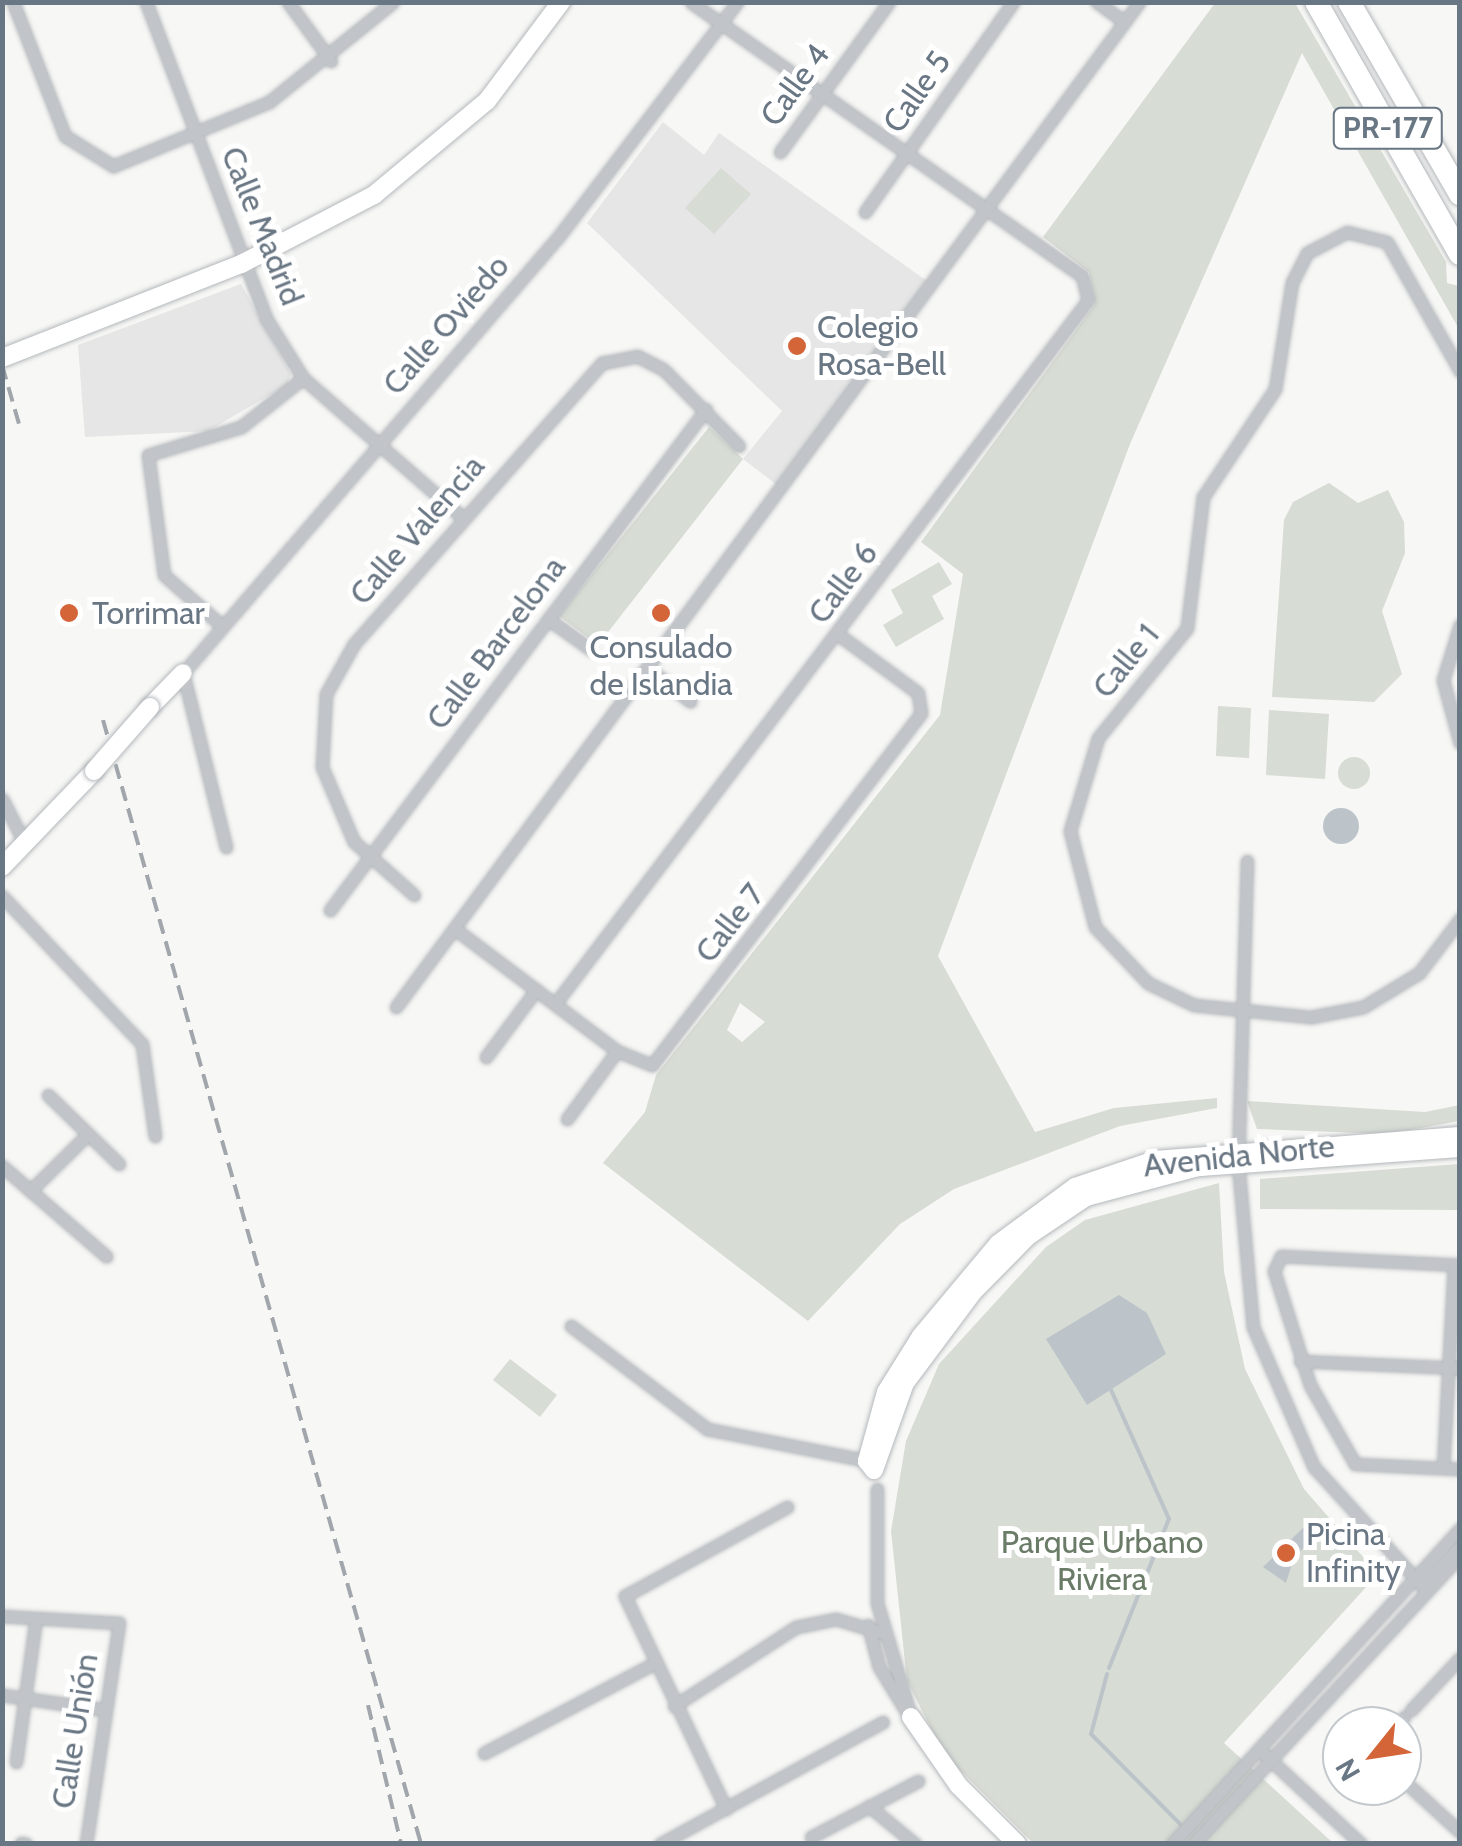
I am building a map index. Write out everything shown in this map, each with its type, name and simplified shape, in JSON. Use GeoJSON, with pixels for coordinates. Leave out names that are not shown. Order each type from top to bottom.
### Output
{"type":"FeatureCollection","features":[{"type":"Feature","properties":{"kind":"highway","name":"PR-177"},"geometry":{"type":"LineString","coordinates":[[1316,2],[1460,254]]}},
{"type":"Feature","properties":{"kind":"highway","name":"PR-177"},"geometry":{"type":"LineString","coordinates":[[1352,4],[1460,194]]}},
{"type":"Feature","properties":{"kind":"street"},"geometry":{"type":"LineString","coordinates":[[13,2],[38,80],[78,150],[113,166],[196,135],[331,61],[393,2]]}},
{"type":"Feature","properties":{"kind":"street","name":"Calle Madrid"},"geometry":{"type":"LineString","coordinates":[[146,2],[241,264],[303,378],[378,448],[463,518]]}},
{"type":"Feature","properties":{"kind":"street"},"geometry":{"type":"LineString","coordinates":[[288,2],[331,61]]}},
{"type":"Feature","properties":{"kind":"street"},"geometry":{"type":"LineString","coordinates":[[2,358],[241,264],[345,213],[442,143],[561,2]]}},
{"type":"Feature","properties":{"kind":"street"},"geometry":{"type":"LineString","coordinates":[[691,2],[992,213]]}},
{"type":"Feature","properties":{"kind":"street","name":"Calle Oviedo"},"geometry":{"type":"LineString","coordinates":[[183,672],[559,236],[737,2]]}},
{"type":"Feature","properties":{"kind":"street","name":"Calle 4"},"geometry":{"type":"LineString","coordinates":[[780,152],[889,2]]}},
{"type":"Feature","properties":{"kind":"street","name":"Calle 5"},"geometry":{"type":"LineString","coordinates":[[865,212],[1013,2]]}},
{"type":"Feature","properties":{"kind":"street"},"geometry":{"type":"LineString","coordinates":[[1097,2],[1125,22]]}},
{"type":"Feature","properties":{"kind":"street"},"geometry":{"type":"LineString","coordinates":[[396,1008],[992,213],[1140,2]]}},
{"type":"Feature","properties":{"kind":"street","name":"Calle 6"},"geometry":{"type":"LineString","coordinates":[[555,1004],[838,636],[1088,300],[1082,276],[992,213]]}},
{"type":"Feature","properties":{"kind":"street","name":"Calle 1"},"geometry":{"type":"LineString","coordinates":[[1460,371],[1387,242],[1347,232],[1306,253],[1292,282],[1275,389],[1203,497],[1187,628],[1098,738],[1078,784],[1072,859],[1095,926],[1148,982],[1239,1015],[1312,1018],[1362,1007],[1419,972],[1460,920]]}},
{"type":"Feature","properties":{"kind":"street","name":"Calle Valencia"},"geometry":{"type":"LineString","coordinates":[[414,895],[370,857],[343,822],[322,767],[326,694],[354,644],[602,364],[650,362],[706,409],[738,446]]}},
{"type":"Feature","properties":{"kind":"street"},"geometry":{"type":"LineString","coordinates":[[222,626],[164,575],[148,455],[241,428],[303,378]]}},
{"type":"Feature","properties":{"kind":"street","name":"Calle Barcelona"},"geometry":{"type":"LineString","coordinates":[[330,910],[706,409]]}},
{"type":"Feature","properties":{"kind":"street"},"geometry":{"type":"LineString","coordinates":[[548,619],[590,649]]}},
{"type":"Feature","properties":{"kind":"street"},"geometry":{"type":"LineString","coordinates":[[1460,626],[1443,680],[1460,743]]}},
{"type":"Feature","properties":{"kind":"street","name":"Calle 7"},"geometry":{"type":"LineString","coordinates":[[455,929],[617,1051],[646,1068],[658,1059],[921,714],[918,693],[838,636]]}},
{"type":"Feature","properties":{"kind":"street"},"geometry":{"type":"LineString","coordinates":[[650,670],[690,701]]}},
{"type":"Feature","properties":{"kind":"street"},"geometry":{"type":"LineString","coordinates":[[2,868],[183,672]]}},
{"type":"Feature","properties":{"kind":"street"},"geometry":{"type":"LineString","coordinates":[[183,672],[226,847]]}},
{"type":"Feature","properties":{"kind":"street"},"geometry":{"type":"LineString","coordinates":[[2,799],[25,844]]}},
{"type":"Feature","properties":{"kind":"street"},"geometry":{"type":"LineString","coordinates":[[1248,861],[1239,1015],[1238,1156],[1253,1327],[1271,1380],[1314,1467],[1424,1588]]}},
{"type":"Feature","properties":{"kind":"street"},"geometry":{"type":"LineString","coordinates":[[2,896],[142,1044],[155,1136]]}},
{"type":"Feature","properties":{"kind":"street"},"geometry":{"type":"LineString","coordinates":[[486,1057],[536,990]]}},
{"type":"Feature","properties":{"kind":"street"},"geometry":{"type":"LineString","coordinates":[[567,1119],[617,1051]]}},
{"type":"Feature","properties":{"kind":"street"},"geometry":{"type":"LineString","coordinates":[[48,1094],[119,1164]]}},
{"type":"Feature","properties":{"kind":"street"},"geometry":{"type":"LineString","coordinates":[[30,1191],[88,1134]]}},
{"type":"Feature","properties":{"kind":"street","name":"Avenida Norte"},"geometry":{"type":"LineString","coordinates":[[910,1717],[883,1632],[873,1564],[874,1471],[899,1367],[1019,1226],[1118,1170],[1460,1136]]}},
{"type":"Feature","properties":{"kind":"street","name":"Avenida Norte"},"geometry":{"type":"LineString","coordinates":[[1238,1156],[1460,1148]]}},
{"type":"Feature","properties":{"kind":"street"},"geometry":{"type":"LineString","coordinates":[[2,1166],[106,1256]]}},
{"type":"Feature","properties":{"kind":"street"},"geometry":{"type":"LineString","coordinates":[[1442,1468],[1454,1368],[1457,1265],[1281,1256],[1274,1271],[1300,1361],[1355,1464],[1460,1469]]}},
{"type":"Feature","properties":{"kind":"street"},"geometry":{"type":"LineString","coordinates":[[571,1326],[708,1428],[874,1471]]}},
{"type":"Feature","properties":{"kind":"street"},"geometry":{"type":"LineString","coordinates":[[1300,1361],[1454,1368]]}},
{"type":"Feature","properties":{"kind":"street"},"geometry":{"type":"LineString","coordinates":[[726,1809],[625,1596],[787,1506]]}},
{"type":"Feature","properties":{"kind":"street"},"geometry":{"type":"LineString","coordinates":[[1172,1844],[1460,1529]]}},
{"type":"Feature","properties":{"kind":"street"},"geometry":{"type":"LineString","coordinates":[[1424,1588],[1440,1557],[1460,1546]]}},
{"type":"Feature","properties":{"kind":"street"},"geometry":{"type":"LineString","coordinates":[[1193,1844],[1424,1588],[1460,1556]]}},
{"type":"Feature","properties":{"kind":"street","name":"Calle Unión"},"geometry":{"type":"LineString","coordinates":[[2,1616],[119,1623],[86,1844]]}},
{"type":"Feature","properties":{"kind":"street"},"geometry":{"type":"LineString","coordinates":[[16,1762],[36,1618]]}},
{"type":"Feature","properties":{"kind":"street"},"geometry":{"type":"LineString","coordinates":[[674,1706],[796,1628],[836,1619],[883,1632]]}},
{"type":"Feature","properties":{"kind":"street"},"geometry":{"type":"LineString","coordinates":[[868,1625],[879,1667],[910,1717],[958,1784],[1018,1844]]}},
{"type":"Feature","properties":{"kind":"street"},"geometry":{"type":"LineString","coordinates":[[1416,1706],[1458,1662]]}},
{"type":"Feature","properties":{"kind":"street"},"geometry":{"type":"LineString","coordinates":[[484,1753],[654,1664]]}},
{"type":"Feature","properties":{"kind":"street"},"geometry":{"type":"LineString","coordinates":[[2,1695],[106,1710]]}},
{"type":"Feature","properties":{"kind":"street"},"geometry":{"type":"LineString","coordinates":[[660,1844],[883,1722]]}},
{"type":"Feature","properties":{"kind":"street"},"geometry":{"type":"LineString","coordinates":[[1258,1748],[1361,1844]]}},
{"type":"Feature","properties":{"kind":"street"},"geometry":{"type":"LineString","coordinates":[[811,1837],[918,1781]]}},
{"type":"Feature","properties":{"kind":"street"},"geometry":{"type":"LineString","coordinates":[[1422,1798],[1460,1832]]}},
{"type":"Feature","properties":{"kind":"street"},"geometry":{"type":"LineString","coordinates":[[869,1806],[915,1844]]}},
{"type":"Feature","properties":{"kind":"shaded area","name":"Colegio Rosa-Bell"},"geometry":{"type":"Polygon","coordinates":[[[663,122],[704,155],[719,133],[927,281],[777,485],[743,459],[782,411],[587,223],[663,122]]]}},
{"type":"Feature","properties":{"kind":"shaded area"},"geometry":{"type":"Polygon","coordinates":[[[241,284],[291,374],[287,385],[208,431],[85,437],[78,345],[241,284]]]}},
{"type":"Feature","properties":{"kind":"shaded area"},"geometry":{"type":"Polygon","coordinates":[[[1341,808],[1354,813],[1359,826],[1354,839],[1341,844],[1328,839],[1323,826],[1328,813],[1341,808]]]}},
{"type":"Feature","properties":{"kind":"shaded area"},"geometry":{"type":"Polygon","coordinates":[[[1119,1295],[1147,1313],[1166,1354],[1087,1405],[1046,1339],[1119,1295]]]}},
{"type":"Feature","properties":{"kind":"shaded area","name":"Picina Infinity"},"geometry":{"type":"Polygon","coordinates":[[[1310,1521],[1321,1532],[1294,1557],[1286,1583],[1263,1567],[1310,1521]]]}},
{"type":"Feature","properties":{"kind":"green space"},"geometry":{"type":"Polygon","coordinates":[[[1215,3],[1295,3],[1446,262],[1447,283],[1459,286],[1459,329],[1302,53],[1130,444],[938,956],[1035,1132],[1114,1108],[1217,1098],[1217,1108],[1120,1126],[954,1189],[900,1224],[808,1321],[603,1163],[645,1112],[656,1075],[940,715],[963,574],[921,542],[1095,304],[1089,272],[1043,237],[1215,3]],[[740,1003],[727,1030],[742,1042],[765,1022],[740,1003]]]}},
{"type":"Feature","properties":{"kind":"green space"},"geometry":{"type":"Polygon","coordinates":[[[721,168],[751,194],[714,234],[685,208],[721,168]]]}},
{"type":"Feature","properties":{"kind":"green space"},"geometry":{"type":"Polygon","coordinates":[[[709,427],[743,459],[598,645],[559,616],[709,427]]]}},
{"type":"Feature","properties":{"kind":"green space"},"geometry":{"type":"Polygon","coordinates":[[[1329,483],[1358,503],[1388,490],[1404,522],[1405,553],[1382,611],[1402,674],[1374,702],[1272,697],[1284,520],[1293,502],[1329,483]]]}},
{"type":"Feature","properties":{"kind":"green space"},"geometry":{"type":"Polygon","coordinates":[[[939,562],[952,584],[932,596],[944,619],[896,647],[883,625],[903,613],[891,590],[939,562]]]}},
{"type":"Feature","properties":{"kind":"green space"},"geometry":{"type":"Polygon","coordinates":[[[1218,706],[1251,708],[1249,758],[1216,756],[1218,706]]]}},
{"type":"Feature","properties":{"kind":"green space"},"geometry":{"type":"Polygon","coordinates":[[[1269,710],[1329,714],[1325,779],[1266,775],[1269,710]]]}},
{"type":"Feature","properties":{"kind":"green space"},"geometry":{"type":"Polygon","coordinates":[[[1354,757],[1365,762],[1370,773],[1365,784],[1354,789],[1343,784],[1338,773],[1343,762],[1354,757]]]}},
{"type":"Feature","properties":{"kind":"green space"},"geometry":{"type":"Polygon","coordinates":[[[1247,1101],[1425,1112],[1460,1105],[1459,1121],[1388,1134],[1257,1129],[1247,1101]]]}},
{"type":"Feature","properties":{"kind":"green space"},"geometry":{"type":"Polygon","coordinates":[[[1459,1164],[1459,1210],[1260,1209],[1260,1179],[1459,1164]]]}},
{"type":"Feature","properties":{"kind":"green space","name":"Parque Urbano Riviera"},"geometry":{"type":"Polygon","coordinates":[[[1219,1183],[1224,1272],[1245,1369],[1304,1489],[1378,1574],[1224,1743],[1333,1843],[1033,1843],[944,1754],[907,1681],[891,1531],[906,1441],[939,1364],[1046,1247],[1085,1220],[1219,1183]]]}},
{"type":"Feature","properties":{"kind":"green space"},"geometry":{"type":"Polygon","coordinates":[[[510,1359],[557,1395],[540,1417],[493,1380],[510,1359]]]}},
{"type":"Feature","properties":{"kind":"waterway"},"geometry":{"type":"LineString","coordinates":[[1109,1668],[1169,1519],[1111,1390]]}},
{"type":"Feature","properties":{"kind":"waterway"},"geometry":{"type":"LineString","coordinates":[[1107,1674],[1091,1734],[1180,1824]]}},
{"type":"Feature","properties":{"kind":"railway"},"geometry":{"type":"LineString","coordinates":[[2,365],[21,431]]}},
{"type":"Feature","properties":{"kind":"railway"},"geometry":{"type":"LineString","coordinates":[[103,720],[421,1844]]}},
{"type":"Feature","properties":{"kind":"railway"},"geometry":{"type":"LineString","coordinates":[[368,1705],[401,1844]]}},
{"type":"Feature","properties":{"kind":"place","name":"Colegio Rosa-Bell"},"geometry":{"type":"Point","coordinates":[797,346]}},
{"type":"Feature","properties":{"kind":"place","name":"Torrimar"},"geometry":{"type":"Point","coordinates":[69,613]}},
{"type":"Feature","properties":{"kind":"place","name":"Consulado de Islandia"},"geometry":{"type":"Point","coordinates":[661,613]}},
{"type":"Feature","properties":{"kind":"place","name":"Picina Infinity"},"geometry":{"type":"Point","coordinates":[1286,1553]}}]}
